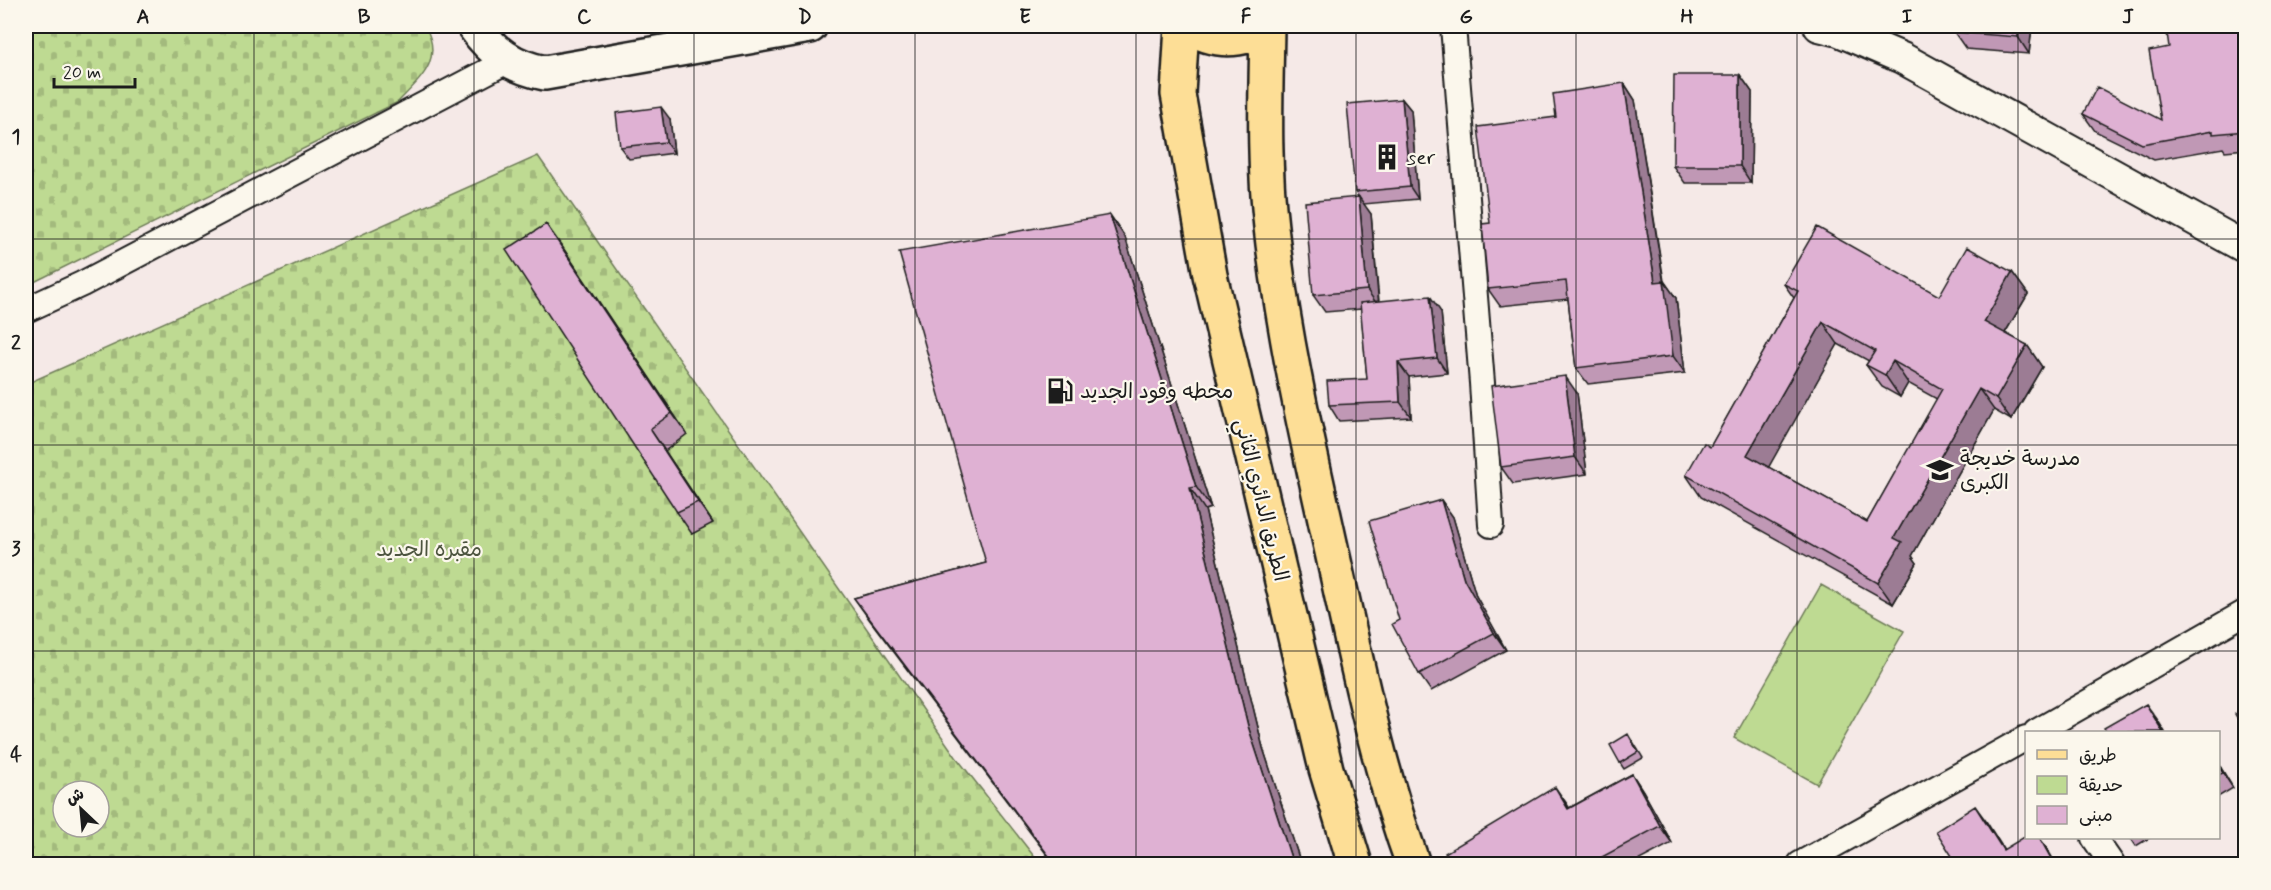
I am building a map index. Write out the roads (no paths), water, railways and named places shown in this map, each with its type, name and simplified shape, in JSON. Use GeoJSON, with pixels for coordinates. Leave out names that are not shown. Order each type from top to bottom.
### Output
{"type":"FeatureCollection","features":[{"type":"Feature","properties":{"kind":"main road"},"geometry":{"type":"LineString","coordinates":[[474,26],[485,41],[507,61],[532,71],[558,73],[810,26]]}},
{"type":"Feature","properties":{"kind":"main road","name":"الطريق الدائري الثاني"},"geometry":{"type":"LineString","coordinates":[[1182,26],[1178,94],[1210,274],[1326,769],[1355,864]]}},
{"type":"Feature","properties":{"kind":"main road"},"geometry":{"type":"LineString","coordinates":[[1188,26],[1202,34],[1224,40],[1246,37],[1268,26],[1266,123],[1271,225],[1290,360],[1354,650],[1399,826],[1413,864]]}},
{"type":"Feature","properties":{"kind":"street"},"geometry":{"type":"LineString","coordinates":[[1453,26],[1483,395],[1491,525]]}},
{"type":"Feature","properties":{"kind":"street"},"geometry":{"type":"LineString","coordinates":[[1819,26],[1902,58],[2246,248]]}},
{"type":"Feature","properties":{"kind":"street"},"geometry":{"type":"LineString","coordinates":[[26,310],[82,284],[507,61]]}},
{"type":"Feature","properties":{"kind":"street"},"geometry":{"type":"LineString","coordinates":[[2038,731],[2246,612]]}},
{"type":"Feature","properties":{"kind":"street"},"geometry":{"type":"LineString","coordinates":[[1800,864],[2025,739]]}},
{"type":"Feature","properties":{"kind":"street"},"geometry":{"type":"LineString","coordinates":[[2095,839],[2112,864]]}},
{"type":"Feature","properties":{"kind":"place","name":"ser"},"geometry":{"type":"Point","coordinates":[1387,157]}},
{"type":"Feature","properties":{"kind":"place","name":"محطه وقود الجديد"},"geometry":{"type":"Point","coordinates":[1060,391]}},
{"type":"Feature","properties":{"kind":"place","name":"مدرسة خديجة الكبرى"},"geometry":{"type":"Point","coordinates":[1940,470]}},
{"type":"Feature","properties":{"kind":"park label","name":"مقبره الجديد"},"geometry":{"type":"Point","coordinates":[429,549]}}]}
